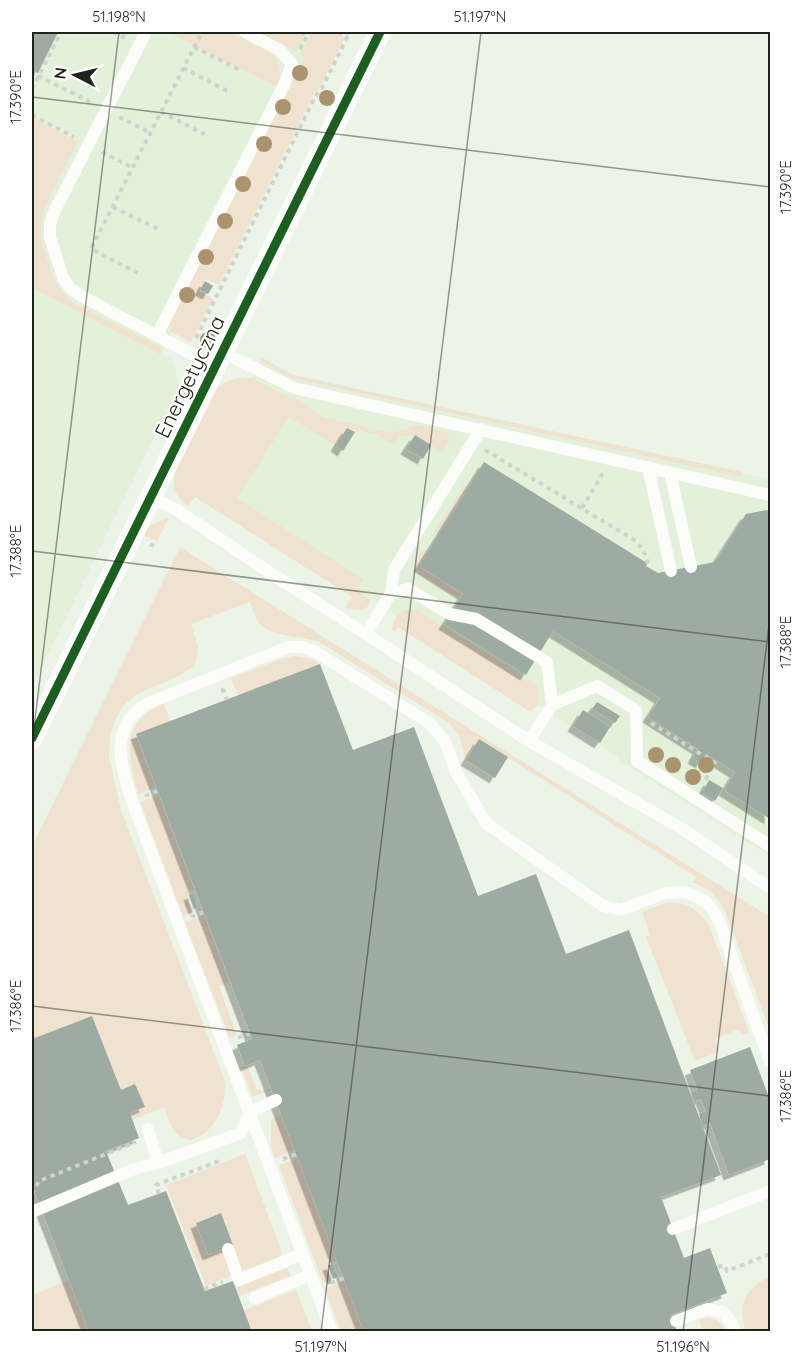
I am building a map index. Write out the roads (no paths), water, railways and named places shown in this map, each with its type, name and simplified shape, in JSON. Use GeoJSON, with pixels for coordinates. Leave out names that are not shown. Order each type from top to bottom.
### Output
{"type":"FeatureCollection","features":[{"type":"Feature","properties":{"kind":"street","name":"Energetyczna"},"geometry":{"type":"LineString","coordinates":[[32,738],[380,32]]}},
{"type":"Feature","properties":{"kind":"lane"},"geometry":{"type":"LineString","coordinates":[[146,32],[50,224],[50,237],[63,278],[70,288],[81,296],[189,352],[218,359],[294,388],[771,495]]}},
{"type":"Feature","properties":{"kind":"lane"},"geometry":{"type":"LineString","coordinates":[[157,335],[284,85],[292,64],[280,50],[244,32]]}},
{"type":"Feature","properties":{"kind":"lane"},"geometry":{"type":"LineString","coordinates":[[366,634],[391,593],[394,570],[481,429]]}},
{"type":"Feature","properties":{"kind":"lane"},"geometry":{"type":"LineString","coordinates":[[648,467],[671,570]]}},
{"type":"Feature","properties":{"kind":"lane"},"geometry":{"type":"LineString","coordinates":[[670,472],[691,567]]}},
{"type":"Feature","properties":{"kind":"lane"},"geometry":{"type":"LineString","coordinates":[[150,497],[177,510],[528,741],[681,828],[771,888]]}},
{"type":"Feature","properties":{"kind":"lane"},"geometry":{"type":"LineString","coordinates":[[391,593],[408,589],[450,614],[476,619],[546,662],[552,705]]}},
{"type":"Feature","properties":{"kind":"lane"},"geometry":{"type":"LineString","coordinates":[[332,1332],[132,801],[122,762],[121,740],[129,719],[135,711],[146,704],[288,647],[302,647],[314,651],[429,723],[445,741],[456,772],[486,823],[603,906],[621,910],[665,892],[686,892],[705,901],[719,921],[771,1062]]}},
{"type":"Feature","properties":{"kind":"lane"},"geometry":{"type":"LineString","coordinates":[[528,741],[552,705],[597,686],[636,710],[637,761],[771,846]]}},
{"type":"Feature","properties":{"kind":"lane"},"geometry":{"type":"LineString","coordinates":[[32,1212],[134,1169],[158,1163],[241,1132],[250,1112],[276,1100]]}},
{"type":"Feature","properties":{"kind":"lane"},"geometry":{"type":"LineString","coordinates":[[148,1129],[158,1163]]}},
{"type":"Feature","properties":{"kind":"lane"},"geometry":{"type":"LineString","coordinates":[[673,1228],[771,1191]]}},
{"type":"Feature","properties":{"kind":"lane"},"geometry":{"type":"LineString","coordinates":[[228,1249],[240,1280],[302,1254]]}},
{"type":"Feature","properties":{"kind":"lane"},"geometry":{"type":"LineString","coordinates":[[255,1298],[310,1275]]}},
{"type":"Feature","properties":{"kind":"lane"},"geometry":{"type":"LineString","coordinates":[[676,1321],[707,1309],[723,1312],[736,1332]]}}]}
